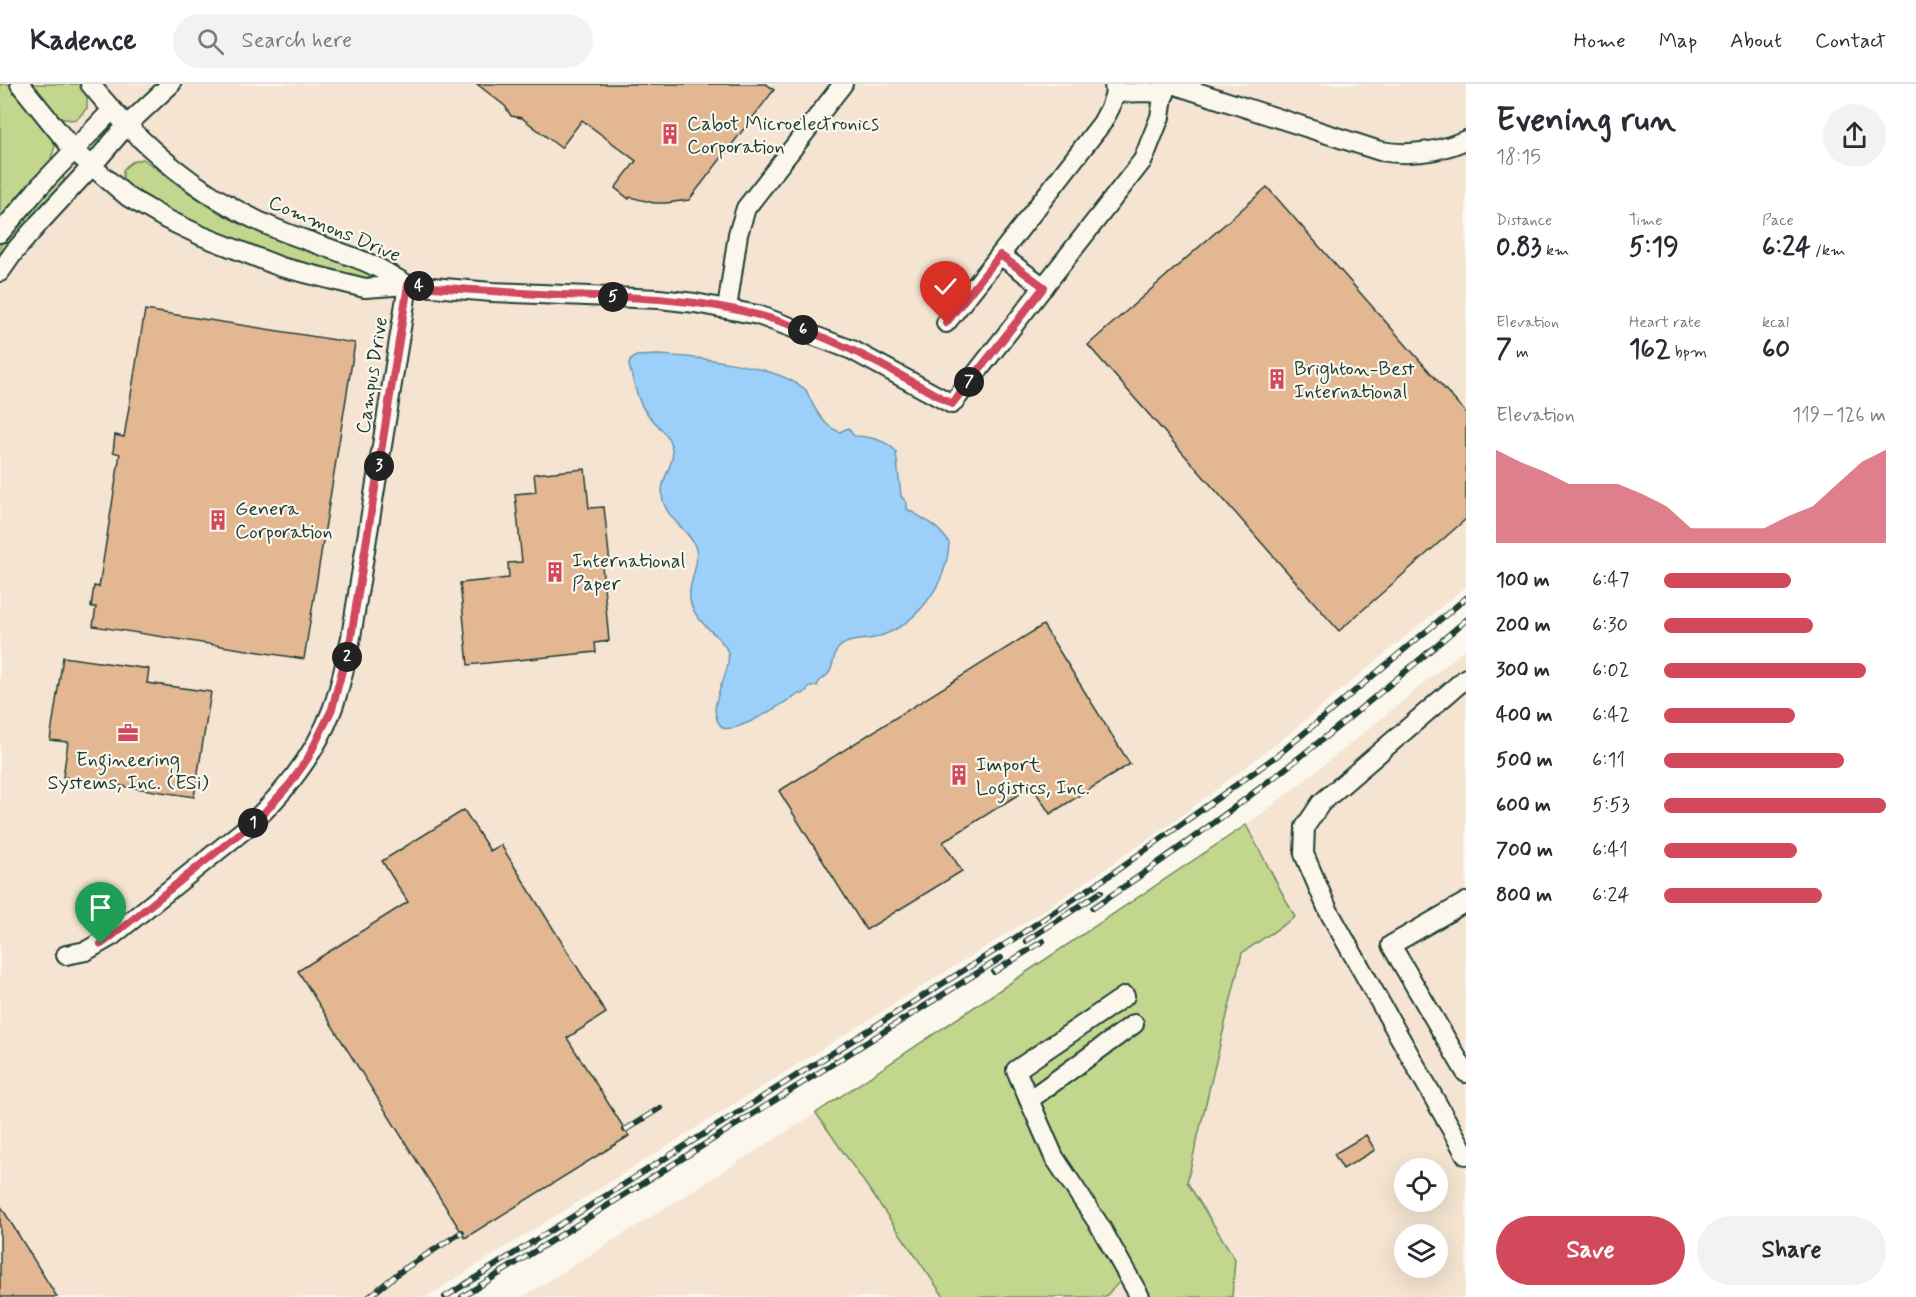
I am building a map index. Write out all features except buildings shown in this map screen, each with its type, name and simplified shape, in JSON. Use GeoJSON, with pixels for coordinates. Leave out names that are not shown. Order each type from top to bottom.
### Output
{"type":"FeatureCollection","features":[{"type":"Feature","properties":{"kind":"street","name":"Commons Drive"},"geometry":{"type":"LineString","coordinates":[[20,84],[74,151],[91,167],[128,197],[166,219],[202,236],[281,267],[365,288],[408,285]]}},
{"type":"Feature","properties":{"kind":"street","name":"Commons Drive"},"geometry":{"type":"LineString","coordinates":[[90,84],[126,126],[155,154],[178,173],[232,208],[273,228],[370,263],[408,285]]}},
{"type":"Feature","properties":{"kind":"street"},"geometry":{"type":"LineString","coordinates":[[0,272],[39,222],[126,126],[171,84]]}},
{"type":"Feature","properties":{"kind":"street"},"geometry":{"type":"LineString","coordinates":[[727,309],[738,234],[746,208],[843,84]]}},
{"type":"Feature","properties":{"kind":"street"},"geometry":{"type":"LineString","coordinates":[[408,285],[492,292],[659,299],[758,315],[852,350],[952,404],[1143,160],[1152,141],[1167,87]]}},
{"type":"Feature","properties":{"kind":"street"},"geometry":{"type":"LineString","coordinates":[[946,323],[1102,123],[1110,108],[1115,89],[1148,92],[1167,87],[1380,151],[1404,154],[1421,153],[1449,147],[1466,140]]}},
{"type":"Feature","properties":{"kind":"street"},"geometry":{"type":"LineString","coordinates":[[0,233],[40,186],[112,110]]}},
{"type":"Feature","properties":{"kind":"street"},"geometry":{"type":"LineString","coordinates":[[1000,255],[1044,287]]}},
{"type":"Feature","properties":{"kind":"street","name":"Campus Drive"},"geometry":{"type":"LineString","coordinates":[[66,955],[86,951],[112,936],[263,814],[297,775],[324,728],[341,682],[351,637],[408,285]]}},
{"type":"Feature","properties":{"kind":"street"},"geometry":{"type":"LineString","coordinates":[[1466,678],[1321,803],[1305,827],[1304,854],[1328,910],[1466,1155]]}},
{"type":"Feature","properties":{"kind":"street"},"geometry":{"type":"LineString","coordinates":[[1466,902],[1391,945],[1466,1073]]}},
{"type":"Feature","properties":{"kind":"street"},"geometry":{"type":"LineString","coordinates":[[1125,996],[1016,1070],[1054,1157],[1100,1226],[1140,1297]]}},
{"type":"Feature","properties":{"kind":"street"},"geometry":{"type":"LineString","coordinates":[[1029,1100],[1134,1024]]}},
{"type":"Feature","properties":{"kind":"shaded area"},"geometry":{"type":"Polygon","coordinates":[[[0,84],[1466,84],[1466,586],[1285,737],[1169,825],[1046,909],[426,1297],[0,1297],[0,84]]]}},
{"type":"Feature","properties":{"kind":"shaded area"},"geometry":{"type":"Polygon","coordinates":[[[1466,648],[1466,1297],[523,1297],[802,1122],[1086,938],[1181,873],[1277,802],[1466,648]]]}},
{"type":"Feature","properties":{"kind":"green space"},"geometry":{"type":"Polygon","coordinates":[[[0,84],[12,84],[54,139],[55,146],[50,162],[0,220],[0,84]]]}},
{"type":"Feature","properties":{"kind":"green space"},"geometry":{"type":"Polygon","coordinates":[[[31,84],[80,84],[87,95],[87,108],[77,119],[69,120],[55,115],[31,84]]]}},
{"type":"Feature","properties":{"kind":"green space"},"geometry":{"type":"Polygon","coordinates":[[[143,159],[219,213],[280,241],[365,270],[369,273],[369,277],[366,280],[294,263],[256,250],[171,213],[136,193],[123,182],[123,170],[127,165],[143,159]]]}},
{"type":"Feature","properties":{"kind":"green space"},"geometry":{"type":"Polygon","coordinates":[[[63,175],[65,183],[0,261],[0,245],[7,234],[59,176],[63,175]]]}},
{"type":"Feature","properties":{"kind":"green space"},"geometry":{"type":"Polygon","coordinates":[[[1246,825],[1295,917],[1242,953],[1187,1182],[1235,1259],[1232,1297],[1144,1297],[1121,1280],[1105,1297],[944,1297],[816,1113],[1246,825]]]}},
{"type":"Feature","properties":{"kind":"water"},"geometry":{"type":"Polygon","coordinates":[[[659,355],[757,368],[793,381],[806,390],[819,415],[828,426],[840,432],[848,428],[854,436],[877,439],[888,444],[896,452],[901,496],[907,503],[907,509],[925,519],[949,543],[947,559],[935,589],[926,602],[903,625],[874,638],[850,641],[842,645],[837,651],[829,673],[817,686],[810,687],[803,694],[798,694],[750,722],[730,728],[723,728],[717,720],[715,710],[727,669],[727,650],[694,612],[690,590],[697,553],[692,540],[671,516],[663,501],[662,487],[672,460],[672,449],[667,437],[641,403],[629,365],[636,356],[659,355]]]}},
{"type":"Feature","properties":{"kind":"railway"},"geometry":{"type":"LineString","coordinates":[[445,1297],[1015,938],[1113,873],[1278,755],[1466,598]]}},
{"type":"Feature","properties":{"kind":"railway"},"geometry":{"type":"LineString","coordinates":[[1093,908],[1142,875],[1284,770],[1466,620]]}},
{"type":"Feature","properties":{"kind":"railway"},"geometry":{"type":"LineString","coordinates":[[1026,941],[1101,892]]}},
{"type":"Feature","properties":{"kind":"railway"},"geometry":{"type":"LineString","coordinates":[[994,972],[1043,941]]}},
{"type":"Feature","properties":{"kind":"railway"},"geometry":{"type":"LineString","coordinates":[[462,1297],[1001,958]]}},
{"type":"Feature","properties":{"kind":"railway"},"geometry":{"type":"LineString","coordinates":[[625,1130],[660,1108]]}},
{"type":"Feature","properties":{"kind":"railway"},"geometry":{"type":"LineString","coordinates":[[369,1297],[401,1271],[462,1232]]}},
{"type":"Feature","properties":{"kind":"place","name":"Cabot Microelectronics Corporation"},"geometry":{"type":"Point","coordinates":[670,134]}},
{"type":"Feature","properties":{"kind":"place","name":"Brighton-Best International"},"geometry":{"type":"Point","coordinates":[1277,379]}},
{"type":"Feature","properties":{"kind":"place","name":"Genera Corporation"},"geometry":{"type":"Point","coordinates":[218,520]}},
{"type":"Feature","properties":{"kind":"place","name":"International Paper"},"geometry":{"type":"Point","coordinates":[555,572]}},
{"type":"Feature","properties":{"kind":"place","name":"Engineering Systems, Inc. (ESi)"},"geometry":{"type":"Point","coordinates":[128,733]}},
{"type":"Feature","properties":{"kind":"place","name":"Import Logistics, Inc."},"geometry":{"type":"Point","coordinates":[959,775]}},
{"type":"Feature","properties":{"kind":"route"},"geometry":{"type":"LineString","coordinates":[[101,944],[263,814],[297,775],[324,728],[341,682],[351,637],[408,285],[492,292],[659,299],[758,315],[852,350],[882,364],[952,404],[1044,287],[1000,255],[946,323]]}}]}
